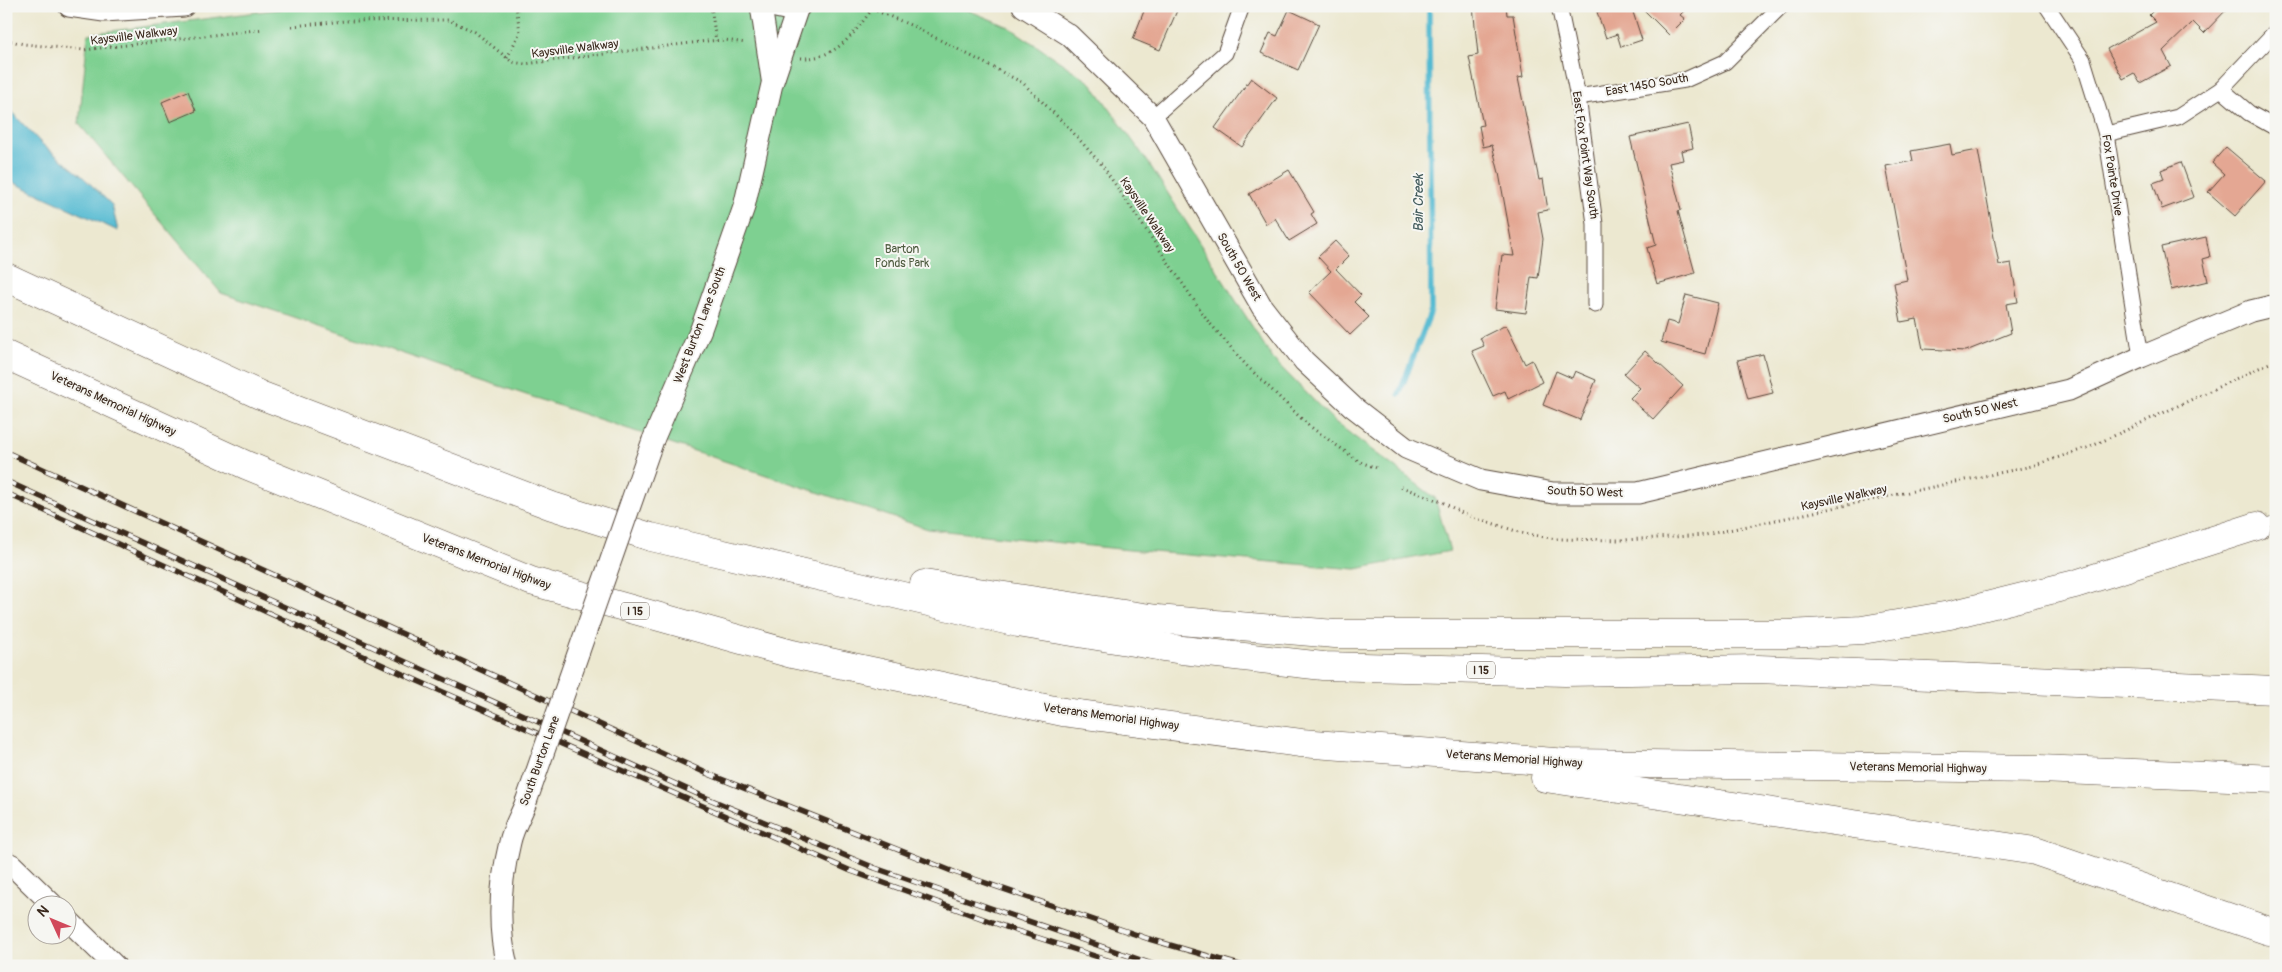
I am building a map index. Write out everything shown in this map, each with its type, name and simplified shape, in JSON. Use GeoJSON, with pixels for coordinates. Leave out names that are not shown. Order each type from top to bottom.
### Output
{"type":"FeatureCollection","features":[{"type":"Feature","properties":{"kind":"highway","name":"I 15"},"geometry":{"type":"LineString","coordinates":[[6,278],[260,395],[552,506],[651,537],[1018,624],[1182,650],[1323,666],[1565,672],[1758,669],[2276,690]]}},
{"type":"Feature","properties":{"kind":"highway","name":"Veterans Memorial Highway"},"geometry":{"type":"LineString","coordinates":[[6,356],[246,465],[531,581],[792,654],[1053,710],[1301,743],[1569,763],[2040,770],[2276,779]]}},
{"type":"Feature","properties":{"kind":"highway"},"geometry":{"type":"LineString","coordinates":[[697,548],[1157,619],[1335,634],[1789,634],[1862,630],[1950,615],[2075,584],[2269,523]]}},
{"type":"Feature","properties":{"kind":"highway"},"geometry":{"type":"LineString","coordinates":[[1301,743],[1637,790],[2035,852],[2274,931]]}},
{"type":"Feature","properties":{"kind":"street"},"geometry":{"type":"LineString","coordinates":[[70,6],[104,11],[184,6]]}},
{"type":"Feature","properties":{"kind":"street","name":"West Burton Lane South"},"geometry":{"type":"LineString","coordinates":[[761,6],[772,84]]}},
{"type":"Feature","properties":{"kind":"street"},"geometry":{"type":"LineString","coordinates":[[772,6],[785,9],[799,7]]}},
{"type":"Feature","properties":{"kind":"street","name":"South 50 West"},"geometry":{"type":"LineString","coordinates":[[1023,6],[1069,35],[1152,117],[1262,307],[1304,361],[1353,407],[1406,448],[1481,480],[1553,492],[1638,493],[2069,390],[2141,357],[2251,311],[2276,305]]}},
{"type":"Feature","properties":{"kind":"street"},"geometry":{"type":"LineString","coordinates":[[1152,117],[1225,53],[1242,6]]}},
{"type":"Feature","properties":{"kind":"street","name":"East Fox Point Way South"},"geometry":{"type":"LineString","coordinates":[[1559,6],[1578,97],[1594,224],[1595,305]]}},
{"type":"Feature","properties":{"kind":"street","name":"East 1450 South"},"geometry":{"type":"LineString","coordinates":[[1578,97],[1685,80],[1726,62],[1781,6]]}},
{"type":"Feature","properties":{"kind":"street","name":"Fox Pointe Drive"},"geometry":{"type":"LineString","coordinates":[[2047,6],[2083,60],[2106,134],[2141,357]]}},
{"type":"Feature","properties":{"kind":"street","name":"West Burton Lane South"},"geometry":{"type":"LineString","coordinates":[[611,560],[653,440],[701,329],[744,207],[772,84],[799,7]]}},
{"type":"Feature","properties":{"kind":"street"},"geometry":{"type":"LineString","coordinates":[[2106,134],[2178,117],[2221,89],[2276,31]]}},
{"type":"Feature","properties":{"kind":"street"},"geometry":{"type":"LineString","coordinates":[[2221,89],[2248,113],[2276,128]]}},
{"type":"Feature","properties":{"kind":"street","name":"South Burton Lane"},"geometry":{"type":"LineString","coordinates":[[507,966],[501,942],[501,896],[510,840],[526,802],[611,560]]}},
{"type":"Feature","properties":{"kind":"street"},"geometry":{"type":"LineString","coordinates":[[6,862],[12,865],[42,894]]}},
{"type":"Feature","properties":{"kind":"street"},"geometry":{"type":"LineString","coordinates":[[78,930],[115,966]]}},
{"type":"Feature","properties":{"kind":"path"},"geometry":{"type":"LineString","coordinates":[[507,58],[520,32],[516,6]]}},
{"type":"Feature","properties":{"kind":"path"},"geometry":{"type":"LineString","coordinates":[[711,6],[716,41]]}},
{"type":"Feature","properties":{"kind":"path"},"geometry":{"type":"LineString","coordinates":[[795,57],[810,58],[828,55],[854,35],[871,8]]}},
{"type":"Feature","properties":{"kind":"path","name":"Kaysville Walkway"},"geometry":{"type":"LineString","coordinates":[[871,8],[916,27],[1023,83],[1069,128],[1102,165],[1208,321],[1246,365],[1308,425],[1360,462],[1377,468]]}},
{"type":"Feature","properties":{"kind":"path","name":"Kaysville Walkway"},"geometry":{"type":"LineString","coordinates":[[292,26],[345,21],[449,20],[475,32],[512,62],[525,64],[716,41],[754,44]]}},
{"type":"Feature","properties":{"kind":"path","name":"Kaysville Walkway"},"geometry":{"type":"LineString","coordinates":[[6,40],[24,44],[84,50],[264,29]]}},
{"type":"Feature","properties":{"kind":"path","name":"Kaysville Walkway"},"geometry":{"type":"LineString","coordinates":[[1401,487],[1442,502],[1464,514],[1522,533],[1556,539],[1624,540],[1705,535],[2032,466],[2090,447],[2276,360]]}},
{"type":"Feature","properties":{"kind":"green space","name":"Barton Ponds Park"},"geometry":{"type":"Polygon","coordinates":[[[304,6],[958,6],[1009,27],[1091,83],[1148,162],[1273,359],[1335,422],[1435,498],[1450,551],[1356,569],[1129,550],[928,529],[221,293],[79,124],[88,34],[304,6]]]}},
{"type":"Feature","properties":{"kind":"water"},"geometry":{"type":"Polygon","coordinates":[[[6,106],[42,144],[82,176],[112,205],[118,231],[6,179],[6,106]]]}},
{"type":"Feature","properties":{"kind":"building"},"geometry":{"type":"Polygon","coordinates":[[[1146,6],[1179,6],[1160,50],[1133,39],[1146,6]]]}},
{"type":"Feature","properties":{"kind":"building"},"geometry":{"type":"Polygon","coordinates":[[[1473,6],[1506,6],[1507,15],[1513,15],[1523,77],[1518,78],[1539,180],[1543,179],[1548,210],[1538,212],[1543,239],[1538,278],[1531,277],[1526,313],[1495,309],[1502,255],[1514,256],[1492,145],[1483,147],[1479,126],[1483,125],[1469,57],[1478,55],[1473,6]]]}},
{"type":"Feature","properties":{"kind":"building"},"geometry":{"type":"Polygon","coordinates":[[[1615,6],[1631,6],[1642,40],[1621,47],[1617,34],[1606,38],[1597,12],[1615,6]]]}},
{"type":"Feature","properties":{"kind":"building"},"geometry":{"type":"Polygon","coordinates":[[[1640,6],[1689,6],[1680,15],[1685,19],[1669,35],[1640,6]]]}},
{"type":"Feature","properties":{"kind":"building"},"geometry":{"type":"Polygon","coordinates":[[[2158,6],[2230,6],[2204,33],[2193,22],[2163,51],[2171,66],[2140,83],[2134,73],[2123,79],[2107,49],[2156,22],[2149,15],[2158,6]]]}},
{"type":"Feature","properties":{"kind":"building"},"geometry":{"type":"Polygon","coordinates":[[[1289,10],[1319,24],[1298,70],[1261,53],[1270,33],[1277,36],[1289,10]]]}},
{"type":"Feature","properties":{"kind":"building"},"geometry":{"type":"Polygon","coordinates":[[[1251,78],[1277,98],[1242,147],[1215,128],[1251,78]]]}},
{"type":"Feature","properties":{"kind":"building"},"geometry":{"type":"Polygon","coordinates":[[[188,91],[196,111],[170,122],[162,102],[188,91]]]}},
{"type":"Feature","properties":{"kind":"building"},"geometry":{"type":"Polygon","coordinates":[[[1688,124],[1693,148],[1681,151],[1683,160],[1669,163],[1681,210],[1678,211],[1695,273],[1657,284],[1647,248],[1656,245],[1630,137],[1688,124]]]}},
{"type":"Feature","properties":{"kind":"building"},"geometry":{"type":"Polygon","coordinates":[[[1950,144],[1952,155],[1978,150],[1999,265],[2011,263],[2018,302],[2006,304],[2011,333],[1966,351],[1923,349],[1917,319],[1901,322],[1894,283],[1907,280],[1886,166],[1913,161],[1911,151],[1950,144]]]}},
{"type":"Feature","properties":{"kind":"building"},"geometry":{"type":"Polygon","coordinates":[[[2226,147],[2266,181],[2235,216],[2208,192],[2224,174],[2212,163],[2226,147]]]}},
{"type":"Feature","properties":{"kind":"building"},"geometry":{"type":"Polygon","coordinates":[[[2181,162],[2194,197],[2162,209],[2153,183],[2164,179],[2161,170],[2181,162]]]}},
{"type":"Feature","properties":{"kind":"building"},"geometry":{"type":"Polygon","coordinates":[[[1289,170],[1314,212],[1311,214],[1317,224],[1289,241],[1275,218],[1266,224],[1249,194],[1289,170]]]}},
{"type":"Feature","properties":{"kind":"building"},"geometry":{"type":"Polygon","coordinates":[[[2206,237],[2210,257],[2203,259],[2208,281],[2171,290],[2161,247],[2206,237]]]}},
{"type":"Feature","properties":{"kind":"building"},"geometry":{"type":"Polygon","coordinates":[[[1335,241],[1349,256],[1336,269],[1361,295],[1354,302],[1369,317],[1350,335],[1309,292],[1331,271],[1318,257],[1335,241]]]}},
{"type":"Feature","properties":{"kind":"building"},"geometry":{"type":"Polygon","coordinates":[[[1686,295],[1718,303],[1705,354],[1661,342],[1667,321],[1678,324],[1686,295]]]}},
{"type":"Feature","properties":{"kind":"building"},"geometry":{"type":"Polygon","coordinates":[[[1506,325],[1525,364],[1532,360],[1542,382],[1508,399],[1505,391],[1493,396],[1472,351],[1484,346],[1480,338],[1506,325]]]}},
{"type":"Feature","properties":{"kind":"building"},"geometry":{"type":"Polygon","coordinates":[[[1645,351],[1683,386],[1653,419],[1630,398],[1640,388],[1624,374],[1645,351]]]}},
{"type":"Feature","properties":{"kind":"building"},"geometry":{"type":"Polygon","coordinates":[[[1763,354],[1773,393],[1748,399],[1738,360],[1763,354]]]}},
{"type":"Feature","properties":{"kind":"building"},"geometry":{"type":"Polygon","coordinates":[[[1556,371],[1572,378],[1575,371],[1596,380],[1580,420],[1543,405],[1556,371]]]}},
{"type":"Feature","properties":{"kind":"waterway","name":"Bair Creek"},"geometry":{"type":"LineString","coordinates":[[1399,394],[1431,311],[1429,6]]}},
{"type":"Feature","properties":{"kind":"railway"},"geometry":{"type":"LineString","coordinates":[[6,452],[706,773],[954,872],[1149,939],[1243,966]]}},
{"type":"Feature","properties":{"kind":"railway"},"geometry":{"type":"LineString","coordinates":[[6,481],[702,796],[875,868],[1158,966]]}},
{"type":"Feature","properties":{"kind":"railway"},"geometry":{"type":"LineString","coordinates":[[6,493],[418,681],[851,871],[1014,930],[1126,966]]}}]}
